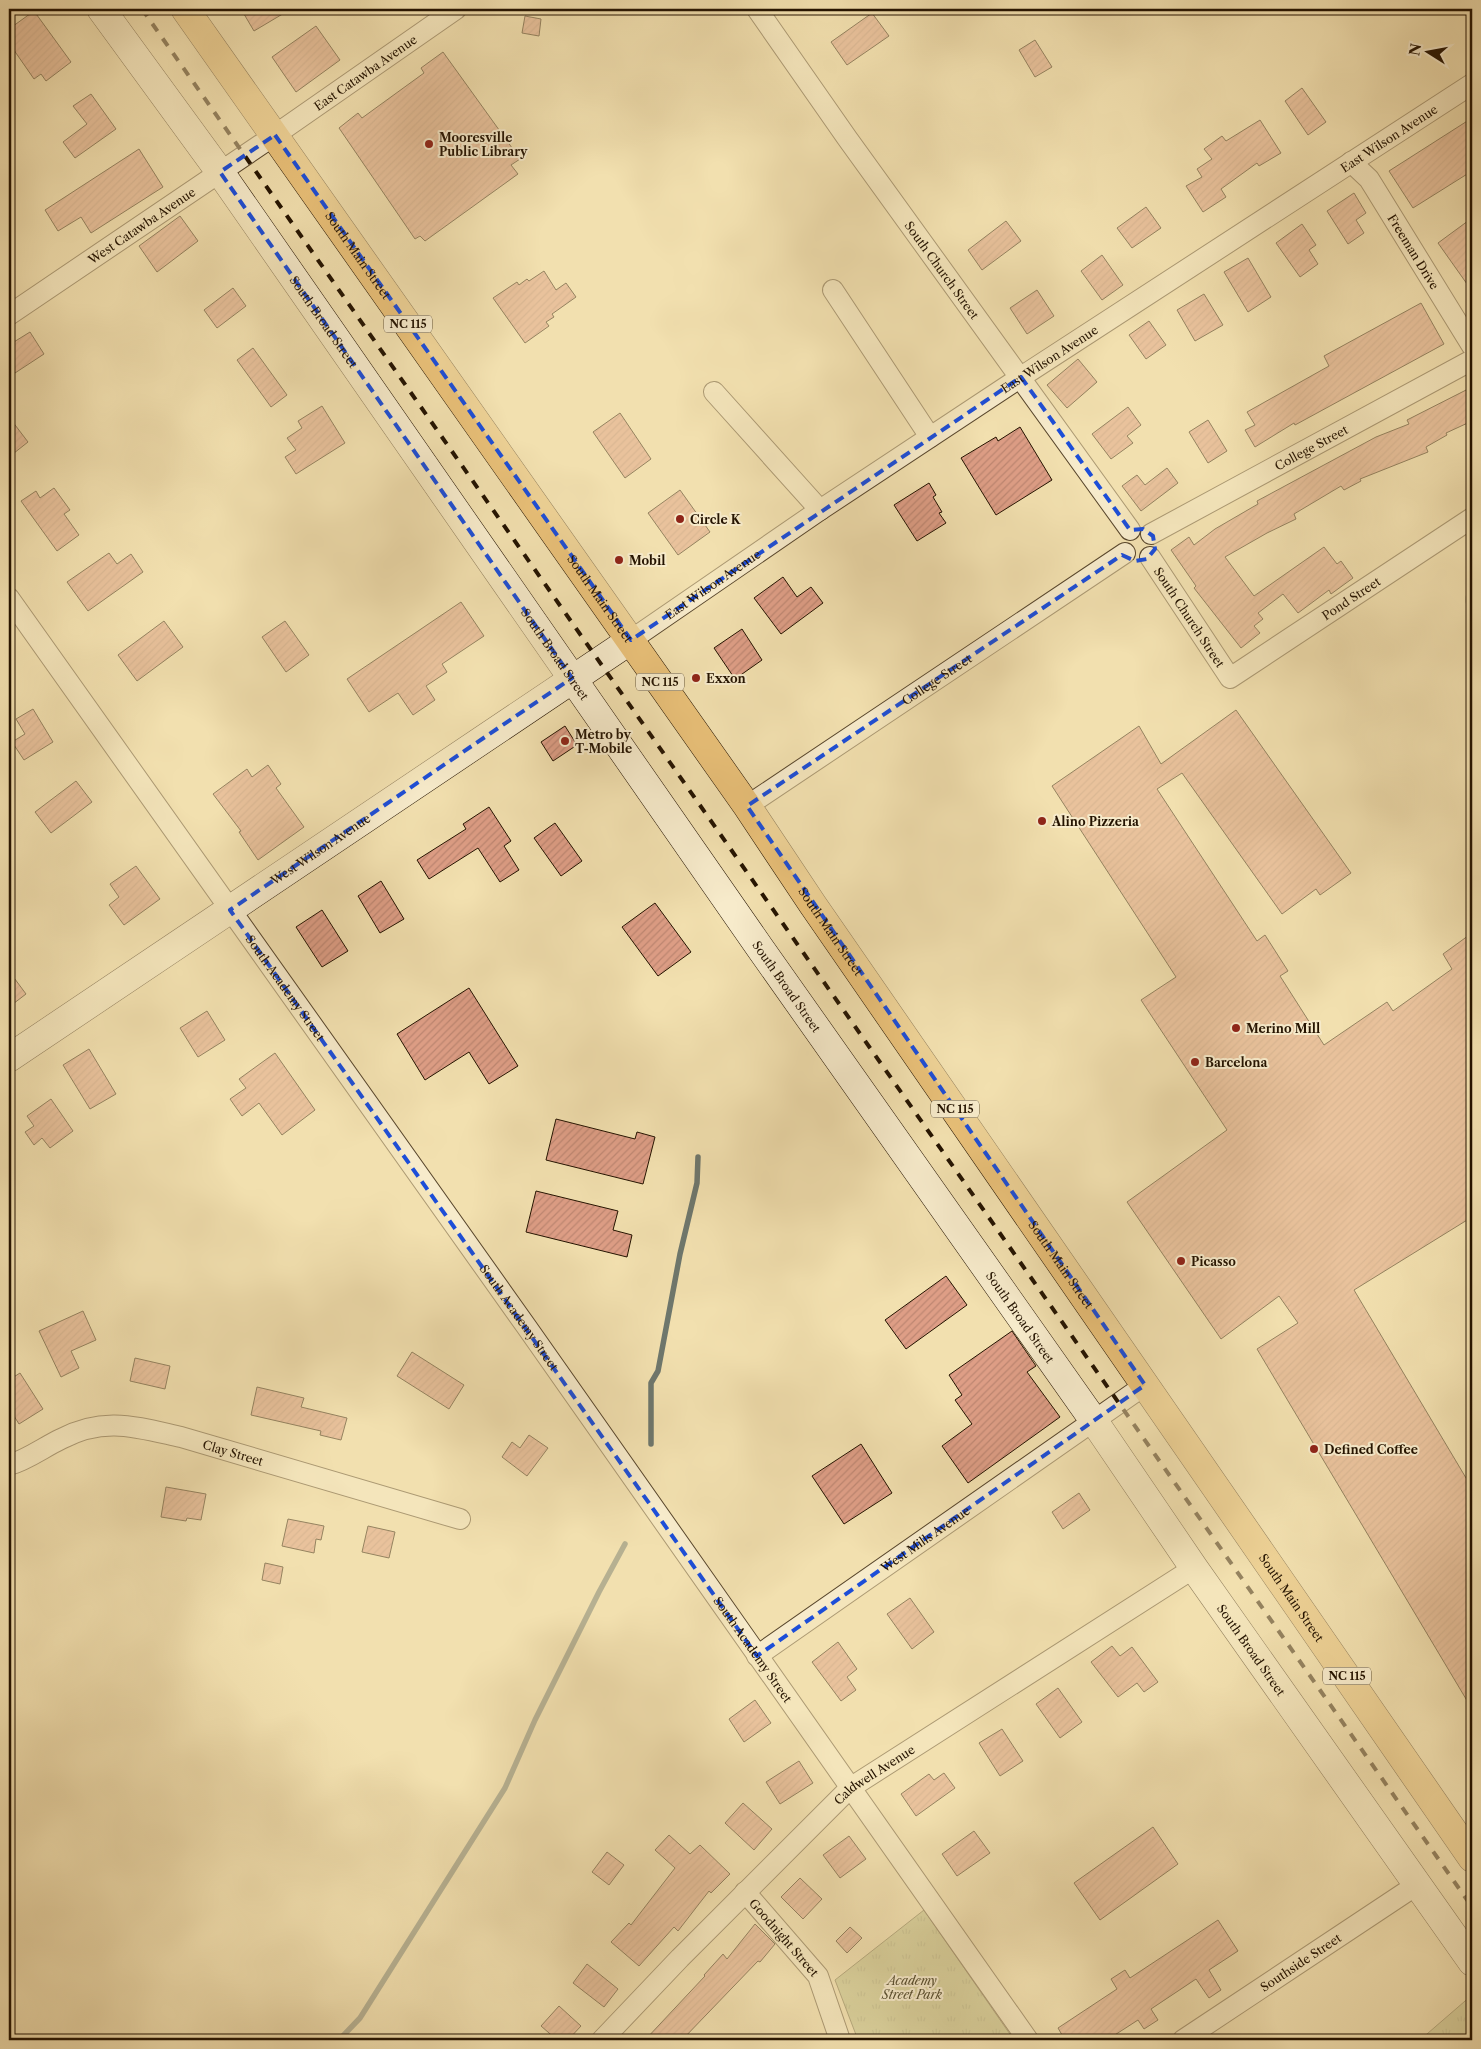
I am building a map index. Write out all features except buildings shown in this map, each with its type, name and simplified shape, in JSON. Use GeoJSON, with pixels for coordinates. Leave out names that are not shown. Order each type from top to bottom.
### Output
{"type":"FeatureCollection","features":[{"type":"Feature","properties":{"kind":"main road","name":"South Main Street"},"geometry":{"type":"LineString","coordinates":[[185,9],[748,806],[1472,1858]]}},
{"type":"Feature","properties":{"kind":"street","name":"South Broad Street"},"geometry":{"type":"LineString","coordinates":[[101,9],[220,172],[765,956],[1094,1421],[1194,1568],[1472,1962]]}},
{"type":"Feature","properties":{"kind":"street","name":"East Catawba Avenue"},"geometry":{"type":"LineString","coordinates":[[275,135],[456,9]]}},
{"type":"Feature","properties":{"kind":"street","name":"South Church Street"},"geometry":{"type":"LineString","coordinates":[[757,9],[847,138],[1130,530]]}},
{"type":"Feature","properties":{"kind":"street","name":"East Wilson Avenue"},"geometry":{"type":"LineString","coordinates":[[631,640],[930,437],[1472,84]]}},
{"type":"Feature","properties":{"kind":"street","name":"West Catawba Avenue"},"geometry":{"type":"LineString","coordinates":[[9,314],[275,135]]}},
{"type":"Feature","properties":{"kind":"street","name":"Freeman Drive"},"geometry":{"type":"LineString","coordinates":[[1351,162],[1374,187],[1472,346]]}},
{"type":"Feature","properties":{"kind":"street"},"geometry":{"type":"LineString","coordinates":[[833,290],[930,437]]}},
{"type":"Feature","properties":{"kind":"street","name":"College Street"},"geometry":{"type":"LineString","coordinates":[[1151,534],[1472,360]]}},
{"type":"Feature","properties":{"kind":"street"},"geometry":{"type":"LineString","coordinates":[[714,392],[820,510]]}},
{"type":"Feature","properties":{"kind":"street","name":"Pond Street"},"geometry":{"type":"LineString","coordinates":[[1230,678],[1472,518]]}},
{"type":"Feature","properties":{"kind":"street"},"geometry":{"type":"LineString","coordinates":[[1143,528],[1151,534],[1156,542],[1155,549],[1150,557],[1141,561],[1135,561],[1125,553],[1123,540],[1130,530],[1143,528]]}},
{"type":"Feature","properties":{"kind":"street","name":"College Street"},"geometry":{"type":"LineString","coordinates":[[748,806],[1125,553]]}},
{"type":"Feature","properties":{"kind":"street","name":"South Church Street"},"geometry":{"type":"LineString","coordinates":[[1150,557],[1230,678]]}},
{"type":"Feature","properties":{"kind":"street","name":"South Academy Street"},"geometry":{"type":"LineString","coordinates":[[11,605],[230,910],[1028,2040]]}},
{"type":"Feature","properties":{"kind":"street","name":"West Wilson Avenue"},"geometry":{"type":"LineString","coordinates":[[9,1058],[631,640]]}},
{"type":"Feature","properties":{"kind":"street","name":"West Mills Avenue"},"geometry":{"type":"LineString","coordinates":[[757,1656],[1145,1385]]}},
{"type":"Feature","properties":{"kind":"street","name":"Clay Street"},"geometry":{"type":"LineString","coordinates":[[9,1465],[88,1427],[112,1425],[138,1428],[181,1437],[460,1519]]}},
{"type":"Feature","properties":{"kind":"street","name":"Caldwell Avenue"},"geometry":{"type":"LineString","coordinates":[[602,2040],[745,1892],[850,1788],[1194,1568]]}},
{"type":"Feature","properties":{"kind":"street","name":"Southside Street"},"geometry":{"type":"LineString","coordinates":[[1183,2040],[1418,1884]]}},
{"type":"Feature","properties":{"kind":"street","name":"Goodnight Street"},"geometry":{"type":"LineString","coordinates":[[745,1892],[818,1976],[840,2040]]}},
{"type":"Feature","properties":{"kind":"highlighted area"},"geometry":{"type":"Polygon","coordinates":[[[275,135],[631,640],[1021,377],[1130,530],[1143,529],[1153,536],[1155,549],[1147,559],[1135,561],[1122,555],[747,806],[1145,1385],[757,1656],[230,910],[572,678],[220,172],[275,135]]]}},
{"type":"Feature","properties":{"kind":"green space","name":"Academy Street Park"},"geometry":{"type":"Polygon","coordinates":[[[924,1910],[1014,2040],[858,2040],[835,1980],[924,1910]]]}},
{"type":"Feature","properties":{"kind":"green space"},"geometry":{"type":"Polygon","coordinates":[[[1472,1995],[1472,2040],[1420,2040],[1472,1995]]]}},
{"type":"Feature","properties":{"kind":"water"},"geometry":{"type":"Polygon","coordinates":[[[1472,582],[1472,619],[1466,597],[1472,582]]]}},
{"type":"Feature","properties":{"kind":"waterway"},"geometry":{"type":"LineString","coordinates":[[651,1444],[651,1383],[658,1371],[680,1254],[697,1183],[698,1157]]}},
{"type":"Feature","properties":{"kind":"waterway"},"geometry":{"type":"LineString","coordinates":[[339,2040],[360,2018],[505,1788],[535,1720],[625,1544]]}},
{"type":"Feature","properties":{"kind":"railway"},"geometry":{"type":"LineString","coordinates":[[142,9],[1472,1907]]}},
{"type":"Feature","properties":{"kind":"place","name":"Mooresville Public Library"},"geometry":{"type":"Point","coordinates":[429,144]}},
{"type":"Feature","properties":{"kind":"place","name":"Circle K"},"geometry":{"type":"Point","coordinates":[680,519]}},
{"type":"Feature","properties":{"kind":"place","name":"Mobil"},"geometry":{"type":"Point","coordinates":[619,560]}},
{"type":"Feature","properties":{"kind":"place","name":"Exxon"},"geometry":{"type":"Point","coordinates":[696,678]}},
{"type":"Feature","properties":{"kind":"place","name":"Metro by T-Mobile"},"geometry":{"type":"Point","coordinates":[565,741]}},
{"type":"Feature","properties":{"kind":"place","name":"Alino Pizzeria"},"geometry":{"type":"Point","coordinates":[1042,821]}},
{"type":"Feature","properties":{"kind":"place","name":"Merino Mill"},"geometry":{"type":"Point","coordinates":[1236,1028]}},
{"type":"Feature","properties":{"kind":"place","name":"Barcelona"},"geometry":{"type":"Point","coordinates":[1195,1062]}},
{"type":"Feature","properties":{"kind":"place","name":"Picasso"},"geometry":{"type":"Point","coordinates":[1181,1261]}},
{"type":"Feature","properties":{"kind":"place","name":"Defined Coffee"},"geometry":{"type":"Point","coordinates":[1314,1449]}}]}
